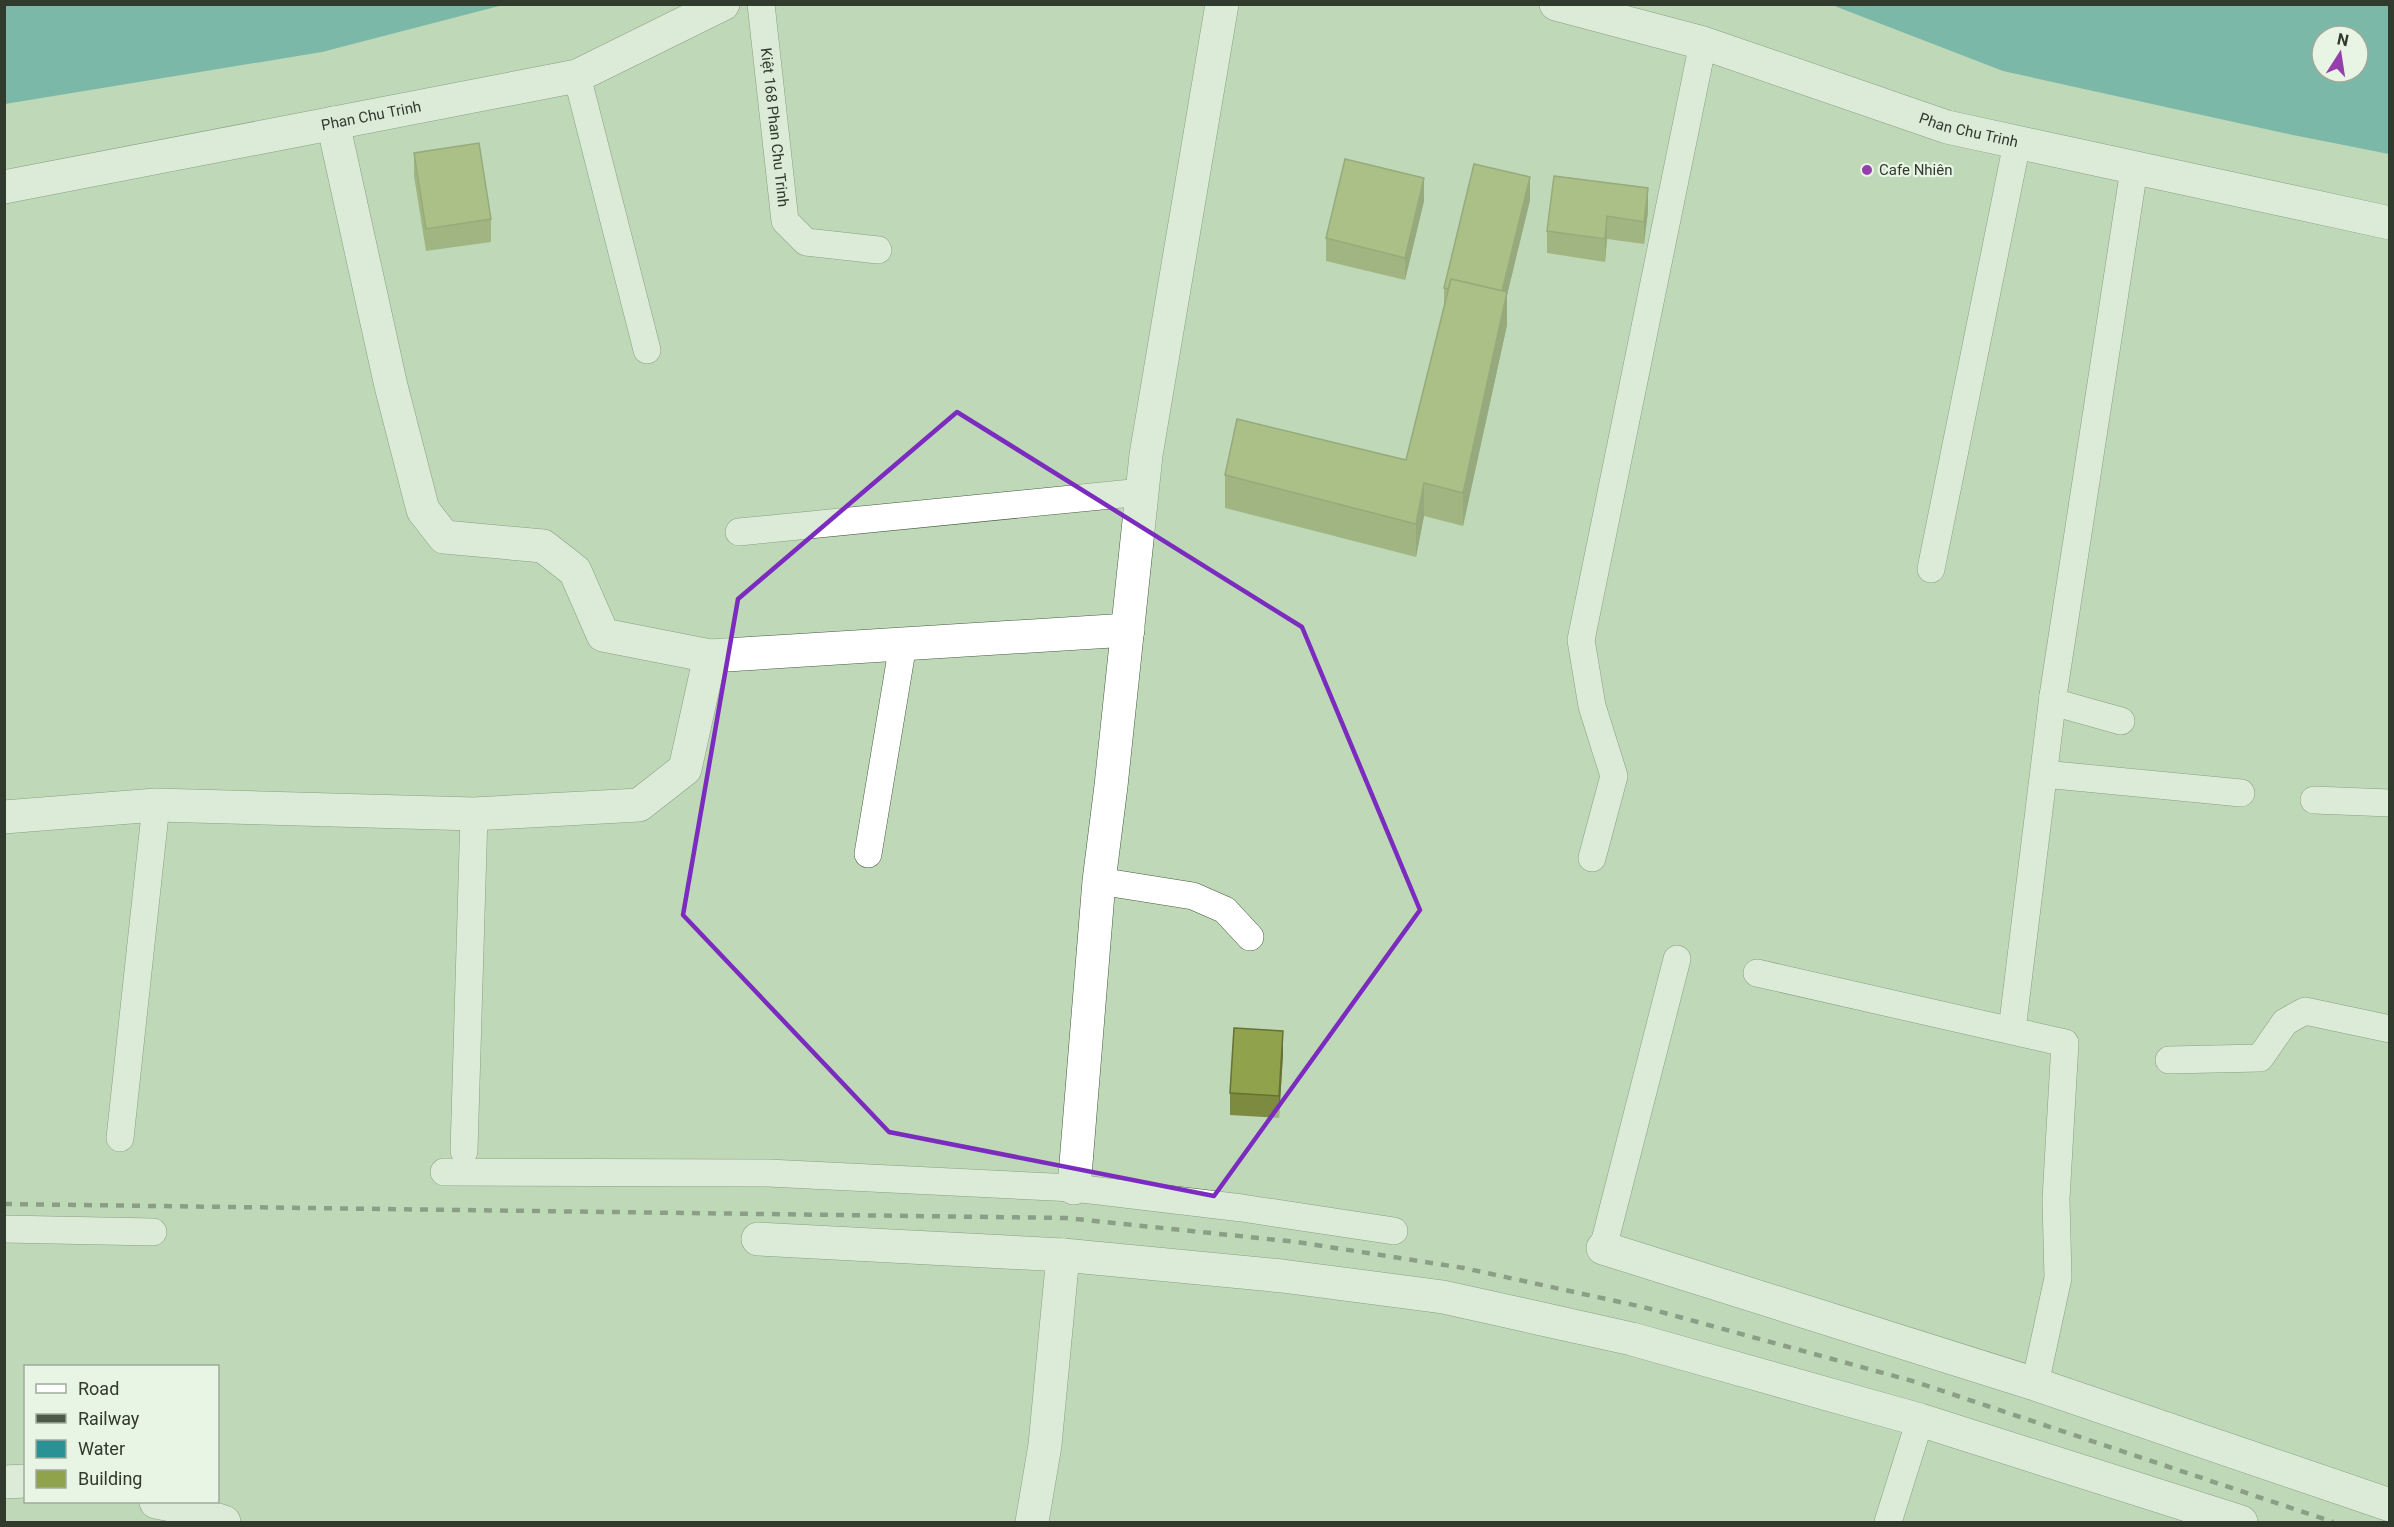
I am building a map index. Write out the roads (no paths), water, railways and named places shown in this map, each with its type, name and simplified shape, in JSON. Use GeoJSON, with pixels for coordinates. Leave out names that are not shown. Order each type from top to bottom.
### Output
{"type":"FeatureCollection","features":[{"type":"Feature","properties":{"kind":"street","name":"Phan Chu Trinh"},"geometry":{"type":"LineString","coordinates":[[4,186],[577,76],[723,4]]}},
{"type":"Feature","properties":{"kind":"street"},"geometry":{"type":"LineString","coordinates":[[1074,1188],[1099,881],[1146,455],[1222,4]]}},
{"type":"Feature","properties":{"kind":"street","name":"Phan Chu Trinh"},"geometry":{"type":"LineString","coordinates":[[1556,4],[1704,42],[1947,127],[2134,170],[2390,223]]}},
{"type":"Feature","properties":{"kind":"street"},"geometry":{"type":"LineString","coordinates":[[333,123],[391,386],[423,510],[444,537],[543,546],[575,571],[603,635],[710,656],[1128,630]]}},
{"type":"Feature","properties":{"kind":"street"},"geometry":{"type":"LineString","coordinates":[[4,817],[156,805],[474,814],[639,805],[685,769],[710,656]]}},
{"type":"Feature","properties":{"kind":"street"},"geometry":{"type":"LineString","coordinates":[[758,1239],[1063,1255],[1282,1276],[1443,1297],[1632,1339],[1920,1420],[2241,1522]]}},
{"type":"Feature","properties":{"kind":"street"},"geometry":{"type":"LineString","coordinates":[[1603,1248],[2035,1384],[2390,1505]]}},
{"type":"Feature","properties":{"kind":"street"},"geometry":{"type":"LineString","coordinates":[[1032,1522],[1045,1445],[1063,1255]]}},
{"type":"Feature","properties":{"kind":"street"},"geometry":{"type":"LineString","coordinates":[[4,1482],[24,1480]]}},
{"type":"Feature","properties":{"kind":"street"},"geometry":{"type":"LineString","coordinates":[[161,1503],[224,1522]]}},
{"type":"Feature","properties":{"kind":"lane","name":"Kiệt 168 Phan Chu Trinh"},"geometry":{"type":"LineString","coordinates":[[761,4],[784,220],[806,242],[878,250]]}},
{"type":"Feature","properties":{"kind":"lane"},"geometry":{"type":"LineString","coordinates":[[1592,858],[1614,776],[1592,706],[1581,640],[1704,42]]}},
{"type":"Feature","properties":{"kind":"lane"},"geometry":{"type":"LineString","coordinates":[[577,76],[647,350]]}},
{"type":"Feature","properties":{"kind":"lane"},"geometry":{"type":"LineString","coordinates":[[1931,569],[2017,143]]}},
{"type":"Feature","properties":{"kind":"lane"},"geometry":{"type":"LineString","coordinates":[[2012,1030],[2053,696],[2134,170]]}},
{"type":"Feature","properties":{"kind":"lane"},"geometry":{"type":"LineString","coordinates":[[740,532],[1142,492]]}},
{"type":"Feature","properties":{"kind":"lane"},"geometry":{"type":"LineString","coordinates":[[868,854],[903,644]]}},
{"type":"Feature","properties":{"kind":"lane"},"geometry":{"type":"LineString","coordinates":[[2053,696],[2060,704],[2121,722]]}},
{"type":"Feature","properties":{"kind":"lane"},"geometry":{"type":"LineString","coordinates":[[2044,774],[2241,793]]}},
{"type":"Feature","properties":{"kind":"lane"},"geometry":{"type":"LineString","coordinates":[[2314,800],[2390,803]]}},
{"type":"Feature","properties":{"kind":"lane"},"geometry":{"type":"LineString","coordinates":[[120,1138],[156,805]]}},
{"type":"Feature","properties":{"kind":"lane"},"geometry":{"type":"LineString","coordinates":[[464,1150],[474,814]]}},
{"type":"Feature","properties":{"kind":"lane"},"geometry":{"type":"LineString","coordinates":[[1099,881],[1193,896],[1225,910],[1250,937]]}},
{"type":"Feature","properties":{"kind":"lane"},"geometry":{"type":"LineString","coordinates":[[1603,1248],[1677,959]]}},
{"type":"Feature","properties":{"kind":"lane"},"geometry":{"type":"LineString","coordinates":[[1757,973],[2065,1043],[2056,1199],[2058,1278],[2035,1384]]}},
{"type":"Feature","properties":{"kind":"lane"},"geometry":{"type":"LineString","coordinates":[[2169,1060],[2260,1058],[2285,1022],[2306,1011],[2390,1029]]}},
{"type":"Feature","properties":{"kind":"lane"},"geometry":{"type":"LineString","coordinates":[[444,1172],[768,1173],[1074,1188],[1242,1208],[1394,1231]]}},
{"type":"Feature","properties":{"kind":"lane"},"geometry":{"type":"LineString","coordinates":[[4,1229],[153,1232]]}},
{"type":"Feature","properties":{"kind":"lane"},"geometry":{"type":"LineString","coordinates":[[1888,1522],[1920,1420]]}},
{"type":"Feature","properties":{"kind":"water"},"geometry":{"type":"Polygon","coordinates":[[[5,4],[503,5],[322,52],[5,104],[5,4]]]}},
{"type":"Feature","properties":{"kind":"water"},"geometry":{"type":"Polygon","coordinates":[[[1832,5],[2389,5],[2389,154],[2003,71],[1832,5]]]}},
{"type":"Feature","properties":{"kind":"railway"},"geometry":{"type":"LineString","coordinates":[[4,1204],[1066,1218],[1297,1242],[1464,1268],[1643,1307],[1916,1382],[2333,1522]]}},
{"type":"Feature","properties":{"kind":"place","name":"Cafe Nhiên"},"geometry":{"type":"Point","coordinates":[1867,170]}}]}
